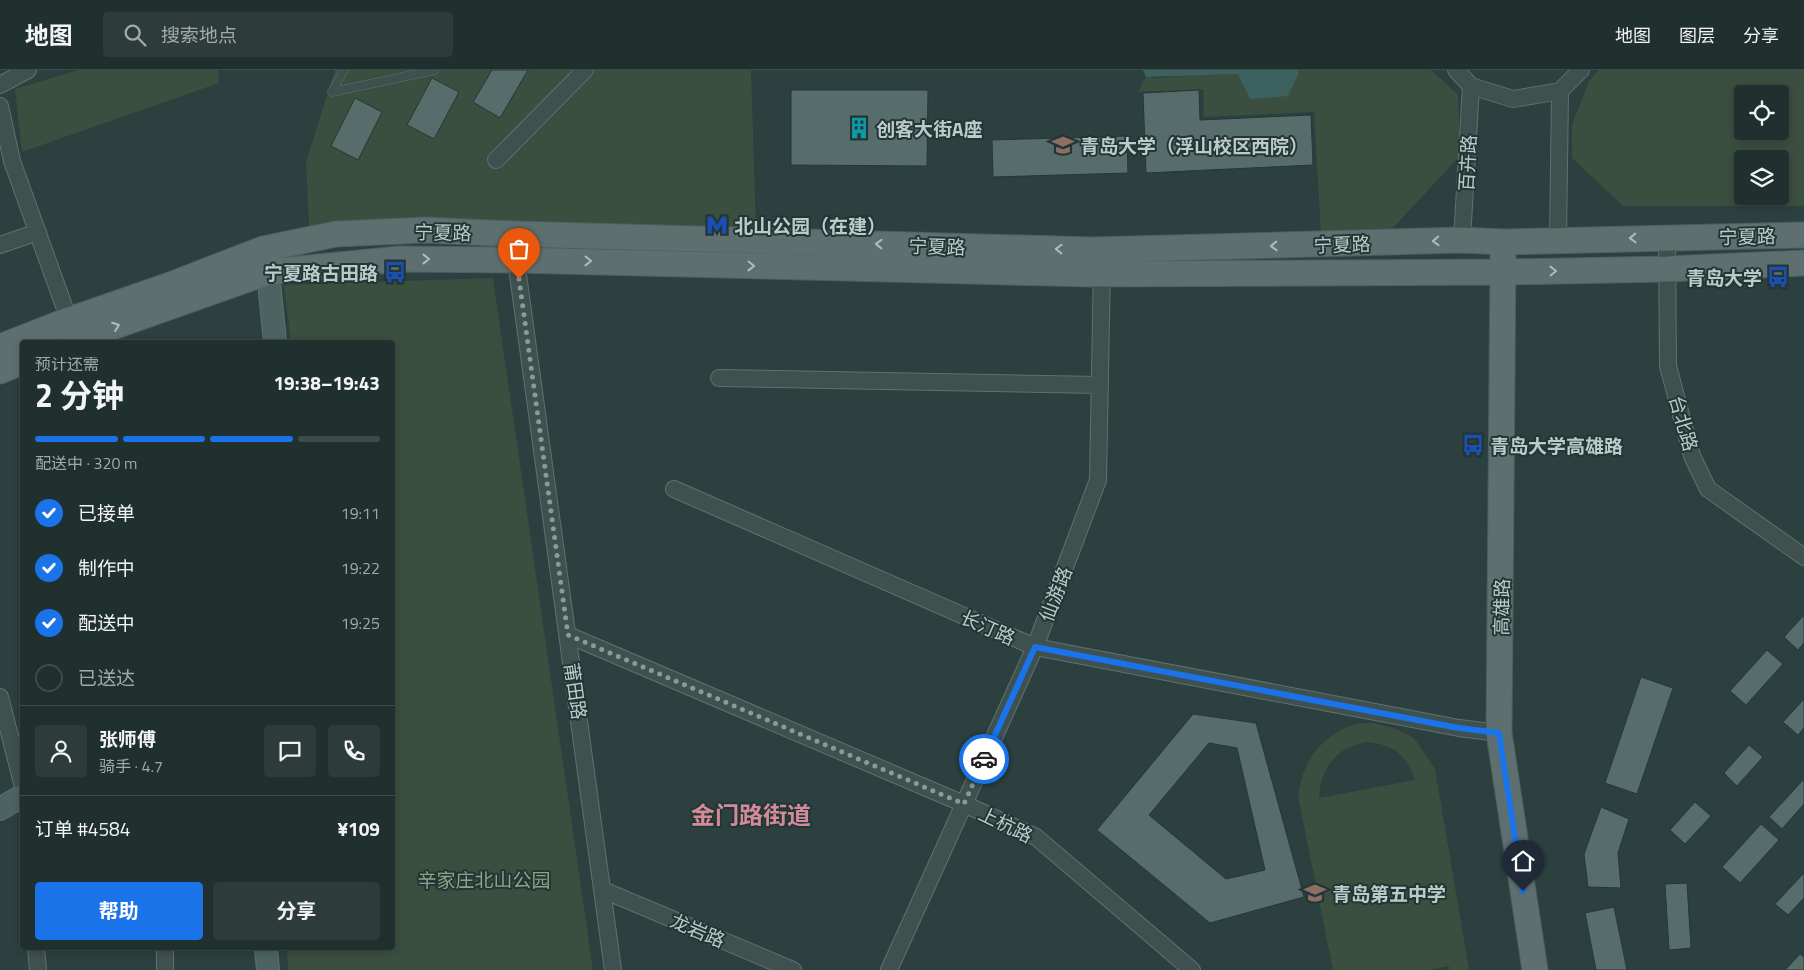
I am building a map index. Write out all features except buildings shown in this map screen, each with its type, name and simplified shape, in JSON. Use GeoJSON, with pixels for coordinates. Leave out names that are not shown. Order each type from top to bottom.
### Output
{"type":"FeatureCollection","features":[{"type":"Feature","properties":{"kind":"main road","name":"宁夏路"},"geometry":{"type":"LineString","coordinates":[[38,340],[71,334],[170,285],[266,260],[336,234],[425,230],[1101,250],[1462,240],[1503,242],[1804,235]]}},
{"type":"Feature","properties":{"kind":"main road","name":"高雄路"},"geometry":{"type":"LineString","coordinates":[[1503,242],[1499,733],[1535,970]]}},
{"type":"Feature","properties":{"kind":"main road","name":"宁夏路"},"geometry":{"type":"LineString","coordinates":[[266,260],[516,260],[1102,274],[1504,272],[1666,269],[1804,263]]}},
{"type":"Feature","properties":{"kind":"main road","name":"宁夏路"},"geometry":{"type":"LineString","coordinates":[[0,347],[20,343]]}},
{"type":"Feature","properties":{"kind":"main road"},"geometry":{"type":"LineString","coordinates":[[0,370],[20,363]]}},
{"type":"Feature","properties":{"kind":"street"},"geometry":{"type":"LineString","coordinates":[[0,86],[28,70]]}},
{"type":"Feature","properties":{"kind":"street"},"geometry":{"type":"LineString","coordinates":[[496,160],[585,70]]}},
{"type":"Feature","properties":{"kind":"street"},"geometry":{"type":"LineString","coordinates":[[1456,70],[1471,86],[1512,99],[1560,91],[1581,70]]}},
{"type":"Feature","properties":{"kind":"street","name":"百卉路"},"geometry":{"type":"LineString","coordinates":[[1462,240],[1471,86]]}},
{"type":"Feature","properties":{"kind":"street"},"geometry":{"type":"LineString","coordinates":[[1558,240],[1560,91]]}},
{"type":"Feature","properties":{"kind":"street"},"geometry":{"type":"LineString","coordinates":[[0,106],[12,161],[38,232],[71,334]]}},
{"type":"Feature","properties":{"kind":"street"},"geometry":{"type":"LineString","coordinates":[[0,245],[38,232]]}},
{"type":"Feature","properties":{"kind":"street","name":"莆田路"},"geometry":{"type":"LineString","coordinates":[[517,234],[516,260],[613,970]]}},
{"type":"Feature","properties":{"kind":"street","name":"台北路"},"geometry":{"type":"LineString","coordinates":[[1667,237],[1668,366],[1692,456],[1708,489],[1804,557]]}},
{"type":"Feature","properties":{"kind":"street","name":"仙游路"},"geometry":{"type":"LineString","coordinates":[[889,970],[1035,647],[1098,480],[1101,250]]}},
{"type":"Feature","properties":{"kind":"street"},"geometry":{"type":"LineString","coordinates":[[266,260],[275,340]]}},
{"type":"Feature","properties":{"kind":"street"},"geometry":{"type":"LineString","coordinates":[[719,378],[1100,384]]}},
{"type":"Feature","properties":{"kind":"street","name":"长汀路"},"geometry":{"type":"LineString","coordinates":[[674,489],[1035,647],[1450,726],[1499,733]]}},
{"type":"Feature","properties":{"kind":"street","name":"上杭路"},"geometry":{"type":"LineString","coordinates":[[568,635],[964,804],[1036,837],[1192,970]]}},
{"type":"Feature","properties":{"kind":"street"},"geometry":{"type":"LineString","coordinates":[[0,697],[20,775]]}},
{"type":"Feature","properties":{"kind":"street"},"geometry":{"type":"LineString","coordinates":[[0,809],[20,797]]}},
{"type":"Feature","properties":{"kind":"street","name":"龙岩路"},"geometry":{"type":"LineString","coordinates":[[603,890],[793,970]]}},
{"type":"Feature","properties":{"kind":"street"},"geometry":{"type":"LineString","coordinates":[[36,950],[38,970]]}},
{"type":"Feature","properties":{"kind":"street"},"geometry":{"type":"LineString","coordinates":[[165,950],[165,970]]}},
{"type":"Feature","properties":{"kind":"street"},"geometry":{"type":"LineString","coordinates":[[266,950],[268,970]]}},
{"type":"Feature","properties":{"kind":"lane"},"geometry":{"type":"LineString","coordinates":[[344,70],[332,92],[434,70]]}},
{"type":"Feature","properties":{"kind":"green space"},"geometry":{"type":"Polygon","coordinates":[[[78,70],[218,70],[219,83],[22,152],[15,89],[78,70]]]}},
{"type":"Feature","properties":{"kind":"green space"},"geometry":{"type":"Polygon","coordinates":[[[335,70],[751,70],[756,230],[309,226],[306,162],[335,70]]]}},
{"type":"Feature","properties":{"kind":"green space"},"geometry":{"type":"Polygon","coordinates":[[[1298,70],[1431,70],[1458,95],[1460,156],[1389,232],[1321,234],[1314,112],[1204,117],[1203,89],[1138,92],[1146,77],[1299,73],[1298,70]]]}},
{"type":"Feature","properties":{"kind":"green space"},"geometry":{"type":"Polygon","coordinates":[[[1599,70],[1804,70],[1804,206],[1623,206],[1572,158],[1572,125],[1589,81],[1599,70]]]}},
{"type":"Feature","properties":{"kind":"green space","name":"辛家庄北山公园"},"geometry":{"type":"Polygon","coordinates":[[[493,278],[593,970],[288,970],[287,950],[395,950],[395,340],[291,340],[284,285],[493,278]]]}},
{"type":"Feature","properties":{"kind":"green space"},"geometry":{"type":"Polygon","coordinates":[[[1373,723],[1396,729],[1414,738],[1435,769],[1469,970],[1449,970],[1449,966],[1427,970],[1333,970],[1298,796],[1308,762],[1322,744],[1331,736],[1355,724],[1373,723]],[[1366,742],[1355,745],[1338,754],[1323,777],[1319,798],[1415,780],[1407,763],[1397,752],[1376,743],[1366,742]]]}},
{"type":"Feature","properties":{"kind":"shaded area"},"geometry":{"type":"Polygon","coordinates":[[[1143,70],[1298,70],[1299,73],[1288,96],[1250,99],[1238,74],[1146,77],[1143,70]]]}},
{"type":"Feature","properties":{"kind":"way so far"},"geometry":{"type":"LineString","coordinates":[[519,279],[568,635],[964,804],[984,759]]}},
{"type":"Feature","properties":{"kind":"place","name":"创客大街A座"},"geometry":{"type":"Point","coordinates":[859,128]}},
{"type":"Feature","properties":{"kind":"place","name":"青岛大学（浮山校区西院）"},"geometry":{"type":"Point","coordinates":[1063,145]}},
{"type":"Feature","properties":{"kind":"place","name":"北山公园（在建）"},"geometry":{"type":"Point","coordinates":[717,225]}},
{"type":"Feature","properties":{"kind":"place","name":"宁夏路古田路"},"geometry":{"type":"Point","coordinates":[395,272]}},
{"type":"Feature","properties":{"kind":"place","name":"青岛大学"},"geometry":{"type":"Point","coordinates":[1778,277]}},
{"type":"Feature","properties":{"kind":"place","name":"青岛大学高雄路"},"geometry":{"type":"Point","coordinates":[1473,445]}},
{"type":"Feature","properties":{"kind":"place","name":"青岛第五中学"},"geometry":{"type":"Point","coordinates":[1315,893]}},
{"type":"Feature","properties":{"kind":"district","name":"金门路街道"},"geometry":{"type":"Point","coordinates":[751,815]}},
{"type":"Feature","properties":{"kind":"route"},"geometry":{"type":"LineString","coordinates":[[984,759],[1035,647],[1459,728],[1499,733],[1523,891]]}}]}
